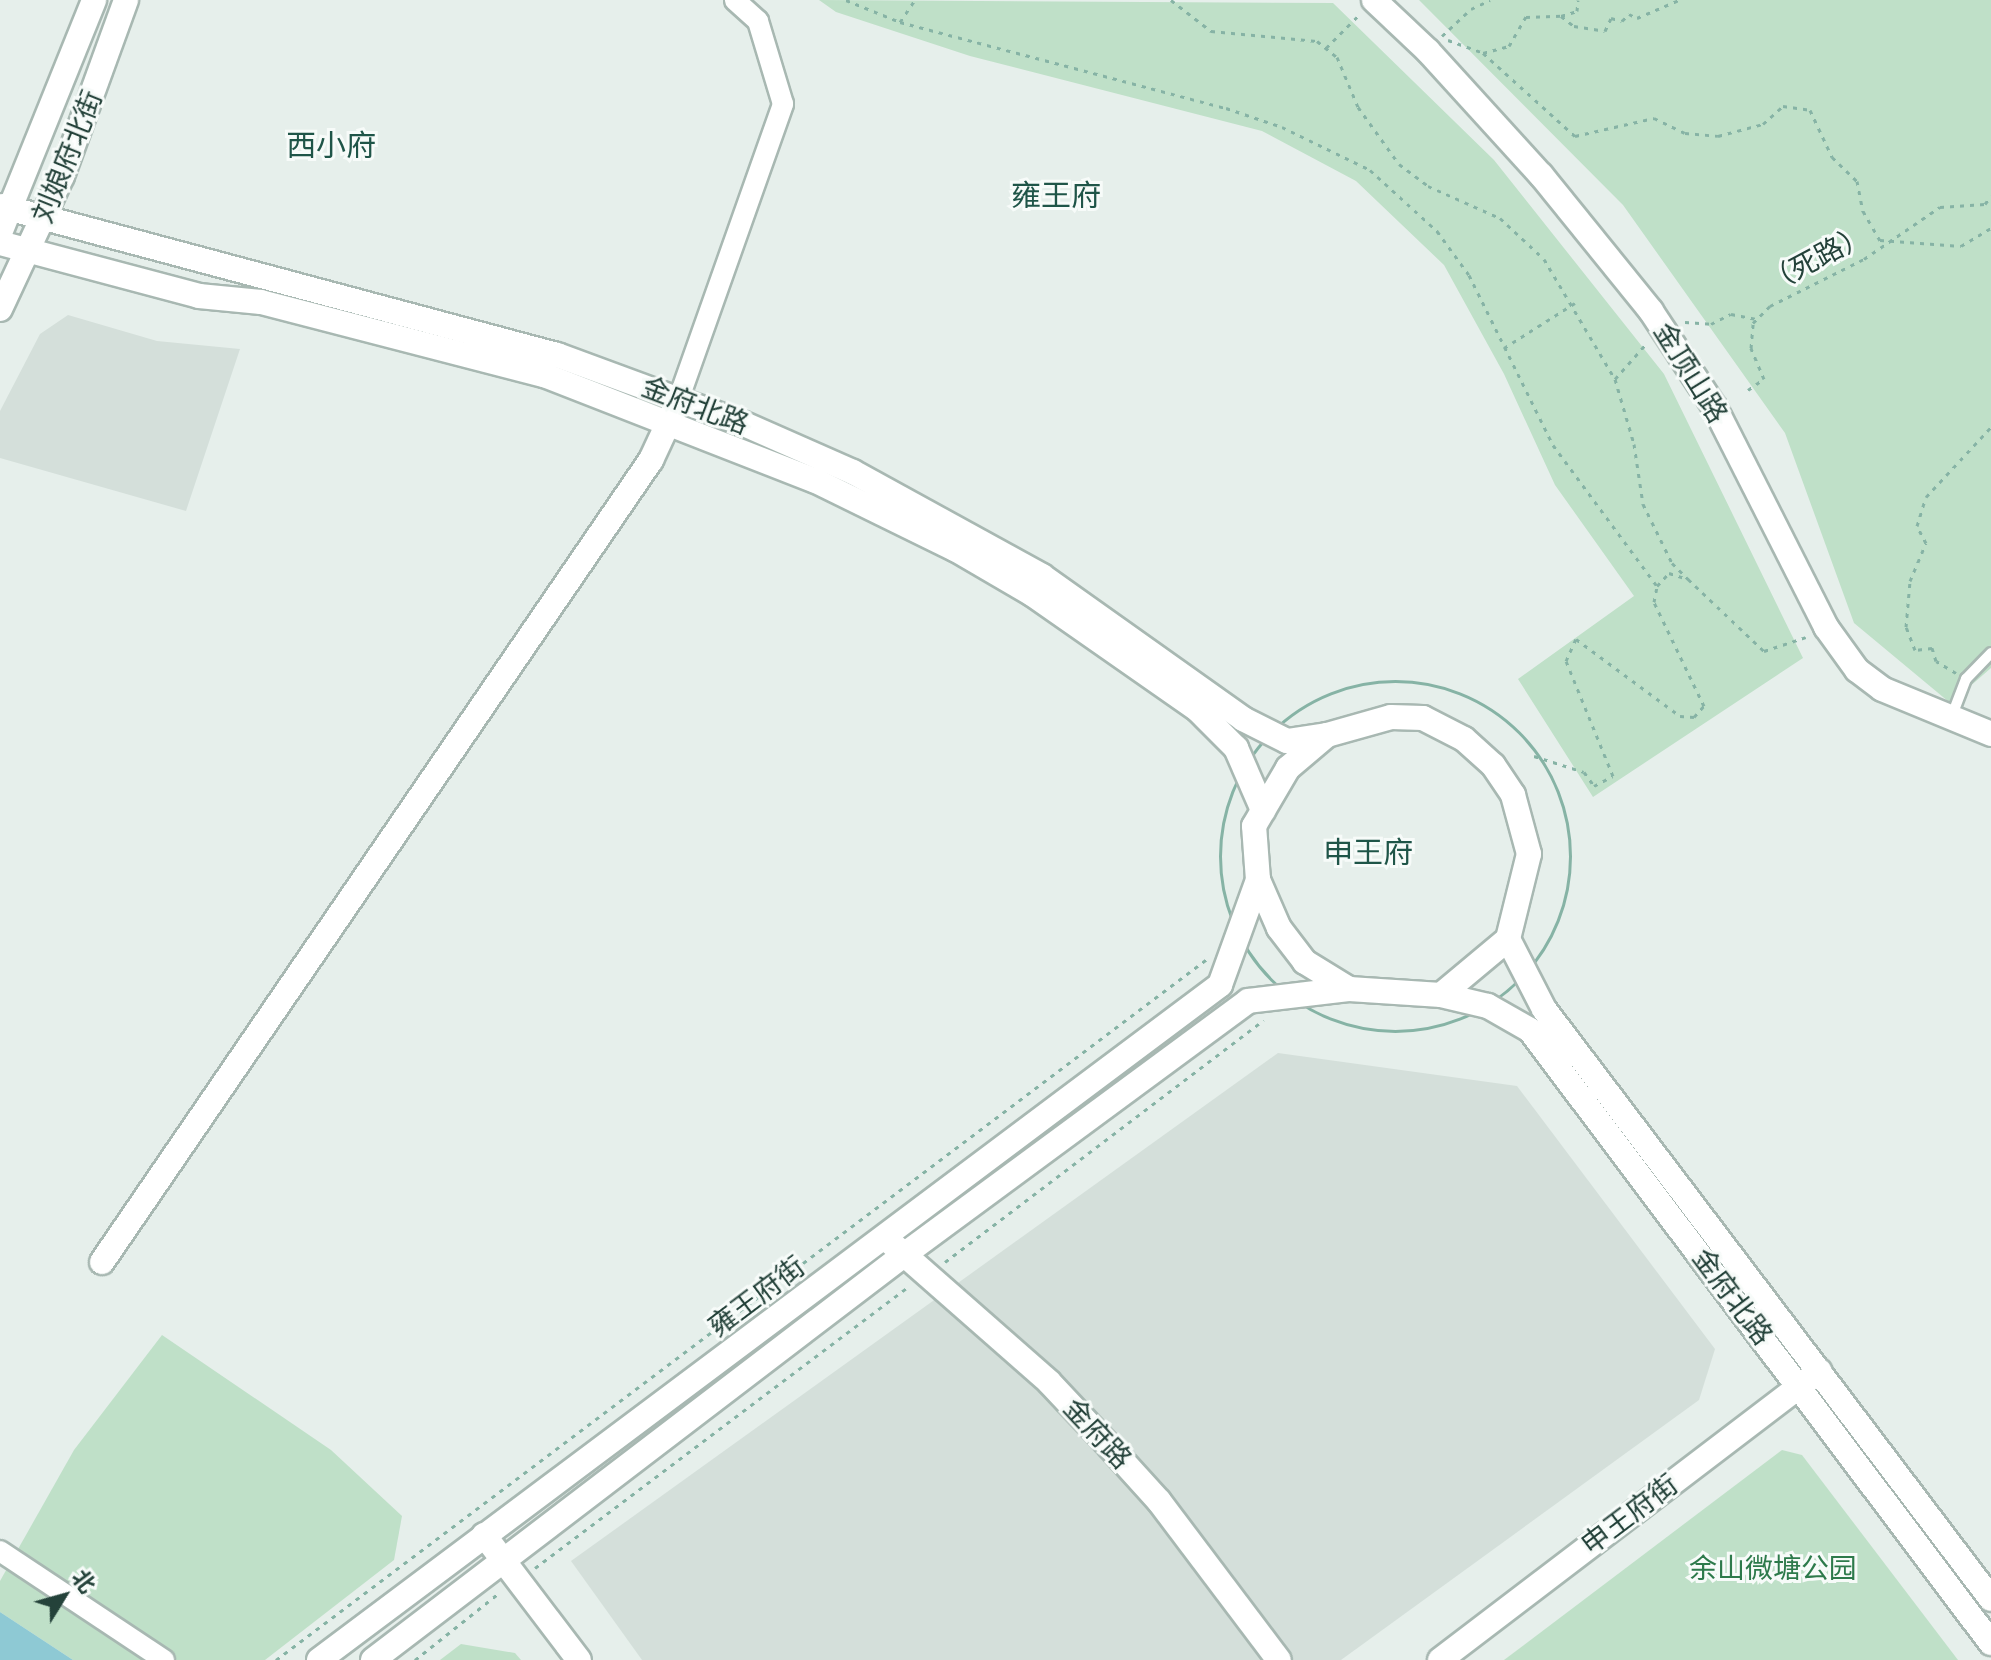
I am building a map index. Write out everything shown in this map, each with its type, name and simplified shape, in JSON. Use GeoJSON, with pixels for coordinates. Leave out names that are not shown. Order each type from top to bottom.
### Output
{"type":"FeatureCollection","features":[{"type":"Feature","properties":{"kind":"main road","name":"刘娘府北街"},"geometry":{"type":"LineString","coordinates":[[0,233],[5,208],[94,0]]}},
{"type":"Feature","properties":{"kind":"main road","name":"刘娘府北街"},"geometry":{"type":"LineString","coordinates":[[0,309],[29,253],[109,56],[126,0]]}},
{"type":"Feature","properties":{"kind":"main road","name":"金顶山路"},"geometry":{"type":"LineString","coordinates":[[1369,5],[1435,44],[1541,175],[1673,326],[1766,502],[1826,627],[1857,670],[1882,689],[1950,720],[1991,734]]}},
{"type":"Feature","properties":{"kind":"main road","name":"金府北路"},"geometry":{"type":"LineString","coordinates":[[5,208],[557,355],[674,409],[955,549],[1032,594],[1198,710],[1244,762],[1263,810]]}},
{"type":"Feature","properties":{"kind":"main road","name":"金府北路"},"geometry":{"type":"LineString","coordinates":[[0,243],[199,296],[261,302],[674,409],[853,472],[966,531],[1103,615],[1243,719],[1287,741],[1327,735]]}},
{"type":"Feature","properties":{"kind":"main road"},"geometry":{"type":"LineString","coordinates":[[102,1262],[651,460],[674,409]]}},
{"type":"Feature","properties":{"kind":"main road"},"geometry":{"type":"LineString","coordinates":[[1391,717],[1423,718],[1464,739],[1493,765],[1513,795],[1529,854],[1508,939],[1441,995],[1349,989],[1305,962],[1279,928],[1258,880],[1254,826],[1288,768],[1327,735],[1391,717]]}},
{"type":"Feature","properties":{"kind":"main road","name":"雍王府街"},"geometry":{"type":"LineString","coordinates":[[319,1660],[1220,985],[1233,941],[1258,880]]}},
{"type":"Feature","properties":{"kind":"main road","name":"金府北路"},"geometry":{"type":"LineString","coordinates":[[1508,939],[1524,975],[1991,1599]]}},
{"type":"Feature","properties":{"kind":"main road","name":"雍王府街"},"geometry":{"type":"LineString","coordinates":[[373,1660],[510,1570],[905,1254],[1248,1001],[1288,1006],[1349,989]]}},
{"type":"Feature","properties":{"kind":"main road","name":"金府北路"},"geometry":{"type":"LineString","coordinates":[[1441,995],[1488,1006],[1530,1030],[1991,1643]]}},
{"type":"Feature","properties":{"kind":"main road","name":"金府路"},"geometry":{"type":"LineString","coordinates":[[884,1236],[1049,1382],[1120,1458],[1279,1660]]}},
{"type":"Feature","properties":{"kind":"main road","name":"申王府街"},"geometry":{"type":"LineString","coordinates":[[1440,1660],[1819,1371]]}},
{"type":"Feature","properties":{"kind":"main road"},"geometry":{"type":"LineString","coordinates":[[484,1535],[579,1660]]}},
{"type":"Feature","properties":{"kind":"street"},"geometry":{"type":"LineString","coordinates":[[674,409],[783,104],[758,21],[735,0]]}},
{"type":"Feature","properties":{"kind":"street"},"geometry":{"type":"LineString","coordinates":[[0,1551],[164,1660]]}},
{"type":"Feature","properties":{"kind":"lane"},"geometry":{"type":"LineString","coordinates":[[1950,720],[1966,679],[1991,653]]}},
{"type":"Feature","properties":{"kind":"path"},"geometry":{"type":"LineString","coordinates":[[846,0],[900,22],[1226,108],[1344,156],[1370,170],[1437,231],[1469,275],[1553,445],[1657,586]]}},
{"type":"Feature","properties":{"kind":"path"},"geometry":{"type":"LineString","coordinates":[[900,22],[915,0]]}},
{"type":"Feature","properties":{"kind":"path"},"geometry":{"type":"LineString","coordinates":[[1171,0],[1211,31],[1301,37],[1326,48],[1346,72],[1358,107],[1399,164],[1428,186],[1500,218],[1544,259],[1575,303],[1615,379],[1634,444],[1643,504],[1672,563],[1764,651],[1785,648],[1826,627]]}},
{"type":"Feature","properties":{"kind":"path"},"geometry":{"type":"LineString","coordinates":[[1435,44],[1471,9],[1490,0]]}},
{"type":"Feature","properties":{"kind":"path"},"geometry":{"type":"LineString","coordinates":[[1435,44],[1483,53],[1509,46],[1526,17],[1561,16],[1577,11],[1578,0]]}},
{"type":"Feature","properties":{"kind":"path"},"geometry":{"type":"LineString","coordinates":[[1561,16],[1574,26],[1605,31],[1611,18],[1622,21],[1629,14],[1637,18],[1679,0]]}},
{"type":"Feature","properties":{"kind":"path"},"geometry":{"type":"LineString","coordinates":[[1326,48],[1369,5]]}},
{"type":"Feature","properties":{"kind":"path"},"geometry":{"type":"LineString","coordinates":[[1483,53],[1575,136],[1654,118],[1685,133],[1718,136],[1763,124],[1783,106],[1810,110],[1832,157],[1857,181],[1863,211],[1874,230],[1888,243],[1961,246],[1991,228]]}},
{"type":"Feature","properties":{"kind":"path","name":"（死路）"},"geometry":{"type":"LineString","coordinates":[[1748,390],[1764,379],[1751,348],[1757,319],[1770,306],[1888,243],[1940,207],[1985,204],[1991,196]]}},
{"type":"Feature","properties":{"kind":"path"},"geometry":{"type":"LineString","coordinates":[[1504,348],[1575,303]]}},
{"type":"Feature","properties":{"kind":"path"},"geometry":{"type":"LineString","coordinates":[[1615,379],[1628,360],[1673,326],[1711,324],[1731,314],[1757,319]]}},
{"type":"Feature","properties":{"kind":"path"},"geometry":{"type":"LineString","coordinates":[[1966,679],[1936,661],[1932,648],[1915,650],[1906,627],[1907,596],[1926,543],[1917,526],[1926,497],[1991,427]]}},
{"type":"Feature","properties":{"kind":"path"},"geometry":{"type":"LineString","coordinates":[[1534,756],[1584,772],[1594,786],[1613,776],[1566,661],[1576,639],[1680,716],[1694,717],[1704,706],[1654,602],[1657,586],[1669,573],[1688,579]]}},
{"type":"Feature","properties":{"kind":"path"},"geometry":{"type":"LineString","coordinates":[[1407,676],[1461,692],[1513,726],[1534,756],[1569,832],[1565,902],[1545,948],[1524,975],[1488,1006],[1459,1023],[1396,1034],[1332,1022],[1288,1006],[1233,941],[1227,896],[1224,811],[1244,762],[1269,733],[1309,699],[1357,680],[1407,676]]}},
{"type":"Feature","properties":{"kind":"path","name":"雍王府街"},"geometry":{"type":"LineString","coordinates":[[276,1660],[1213,955]]}},
{"type":"Feature","properties":{"kind":"path"},"geometry":{"type":"LineString","coordinates":[[415,1660],[510,1570],[557,1554],[927,1272],[1011,1215],[1288,1006]]}},
{"type":"Feature","properties":{"kind":"shaded area"},"geometry":{"type":"Polygon","coordinates":[[[68,315],[157,341],[240,349],[186,511],[0,458],[0,411],[40,334],[68,315]]]}},
{"type":"Feature","properties":{"kind":"shaded area"},"geometry":{"type":"Polygon","coordinates":[[[1278,1053],[1517,1086],[1715,1349],[1699,1400],[1341,1660],[642,1660],[571,1561],[1278,1053]]]}},
{"type":"Feature","properties":{"kind":"green space"},"geometry":{"type":"Polygon","coordinates":[[[819,0],[1333,3],[1494,160],[1664,374],[1803,658],[1593,797],[1518,679],[1634,596],[1555,485],[1504,374],[1444,265],[1356,181],[1262,131],[970,56],[836,12],[819,0]]]}},
{"type":"Feature","properties":{"kind":"green space"},"geometry":{"type":"Polygon","coordinates":[[[1419,0],[1991,0],[1991,668],[1960,695],[1949,702],[1854,623],[1785,433],[1623,205],[1419,0]]]}},
{"type":"Feature","properties":{"kind":"green space"},"geometry":{"type":"Polygon","coordinates":[[[162,1335],[331,1450],[402,1516],[394,1560],[265,1660],[73,1660],[0,1612],[0,1581],[74,1450],[162,1335]]]}},
{"type":"Feature","properties":{"kind":"green space","name":"余山微塘公园"},"geometry":{"type":"Polygon","coordinates":[[[1782,1450],[1802,1455],[1958,1660],[1504,1660],[1782,1450]]]}},
{"type":"Feature","properties":{"kind":"green space"},"geometry":{"type":"Polygon","coordinates":[[[461,1644],[515,1653],[521,1660],[440,1660],[461,1644]]]}},
{"type":"Feature","properties":{"kind":"water"},"geometry":{"type":"Polygon","coordinates":[[[0,1612],[73,1660],[0,1660],[0,1612]]]}},
{"type":"Feature","properties":{"kind":"district","name":"西小府"},"geometry":{"type":"Point","coordinates":[331,146]}},
{"type":"Feature","properties":{"kind":"district","name":"雍王府"},"geometry":{"type":"Point","coordinates":[1056,196]}},
{"type":"Feature","properties":{"kind":"district","name":"申王府"},"geometry":{"type":"Point","coordinates":[1368,853]}}]}
